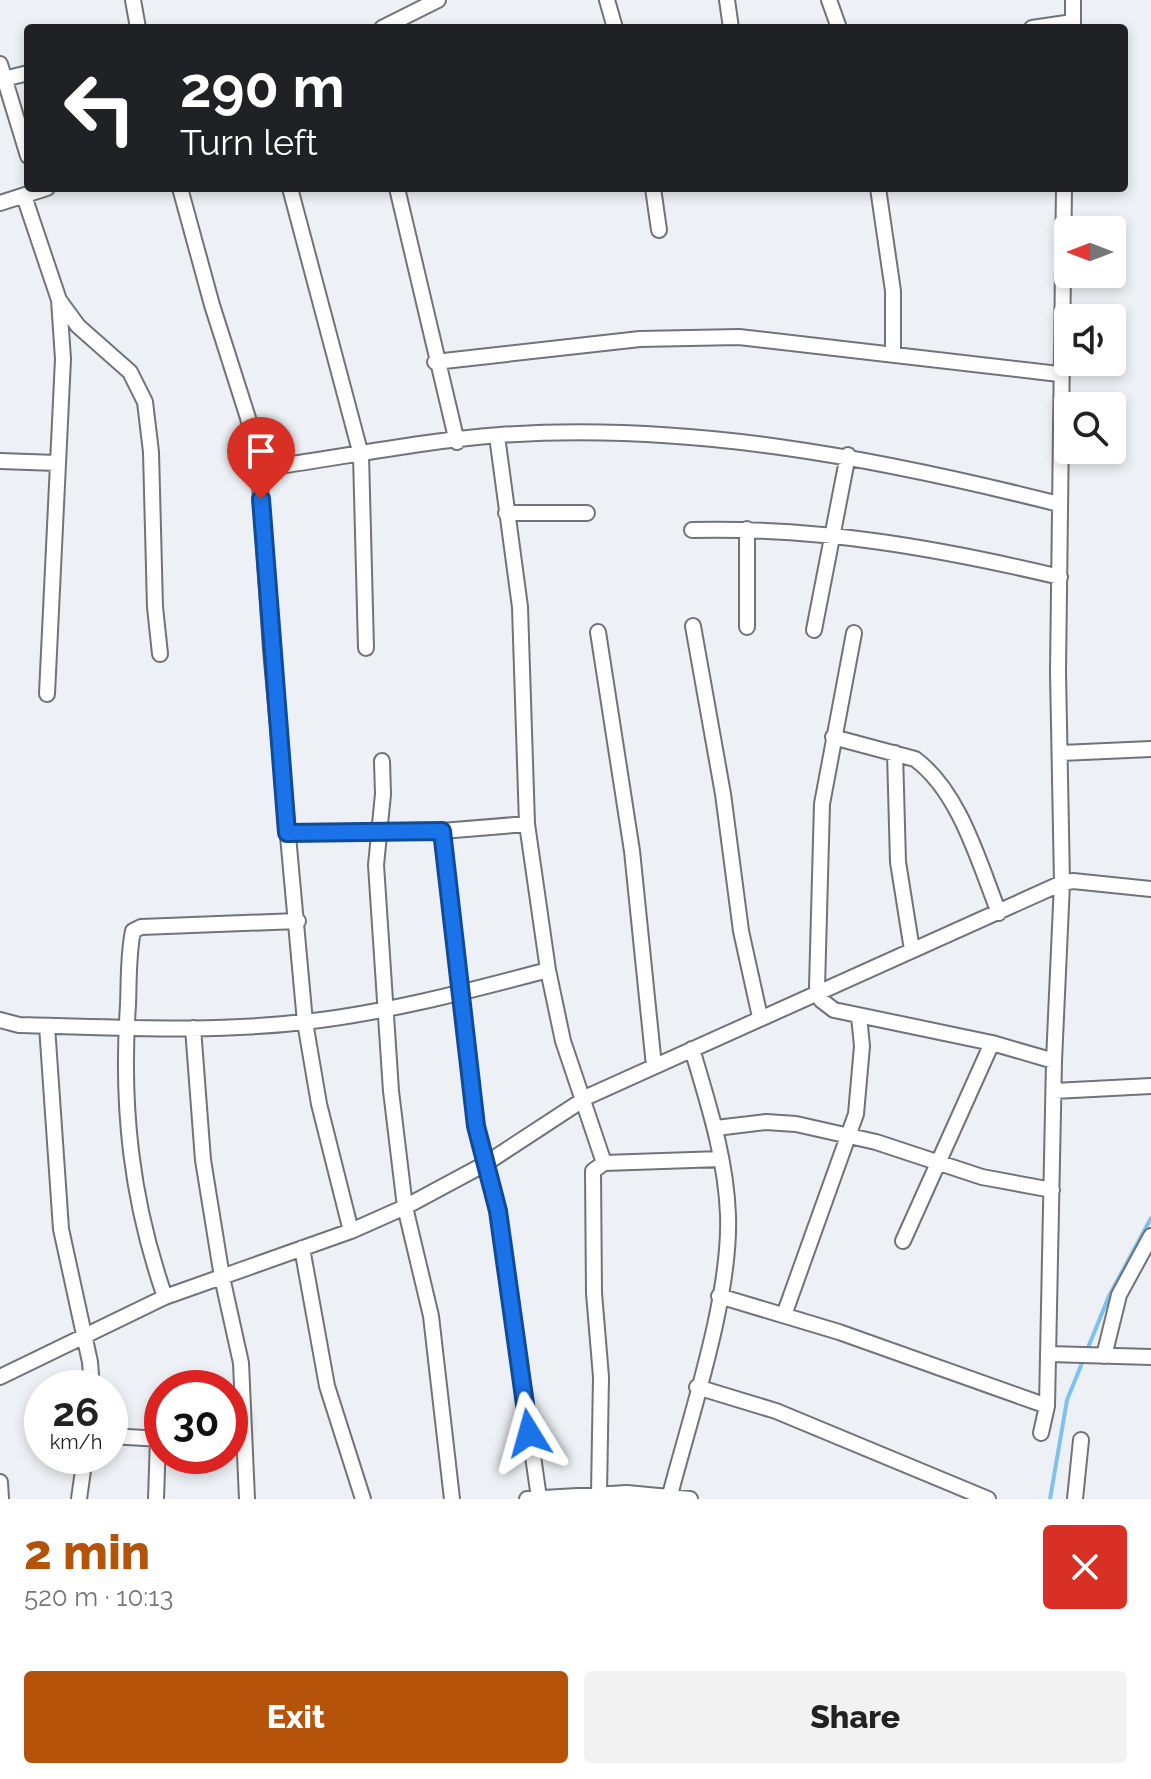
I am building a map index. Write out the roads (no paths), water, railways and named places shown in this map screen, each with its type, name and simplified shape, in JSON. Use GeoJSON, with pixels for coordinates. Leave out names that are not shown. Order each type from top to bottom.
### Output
{"type":"FeatureCollection","features":[{"type":"Feature","properties":{"kind":"street"},"geometry":{"type":"LineString","coordinates":[[133,0],[137,24]]}},
{"type":"Feature","properties":{"kind":"street"},"geometry":{"type":"LineString","coordinates":[[390,24],[438,0]]}},
{"type":"Feature","properties":{"kind":"street"},"geometry":{"type":"LineString","coordinates":[[607,0],[614,24]]}},
{"type":"Feature","properties":{"kind":"street"},"geometry":{"type":"LineString","coordinates":[[727,0],[730,24]]}},
{"type":"Feature","properties":{"kind":"street"},"geometry":{"type":"LineString","coordinates":[[829,0],[838,24]]}},
{"type":"Feature","properties":{"kind":"street"},"geometry":{"type":"LineString","coordinates":[[1073,0],[1073,24]]}},
{"type":"Feature","properties":{"kind":"street"},"geometry":{"type":"LineString","coordinates":[[0,64],[24,143]]}},
{"type":"Feature","properties":{"kind":"street"},"geometry":{"type":"LineString","coordinates":[[4,79],[24,74]]}},
{"type":"Feature","properties":{"kind":"street"},"geometry":{"type":"LineString","coordinates":[[0,203],[34,192]]}},
{"type":"Feature","properties":{"kind":"street"},"geometry":{"type":"LineString","coordinates":[[37,192],[59,300],[63,359],[47,694]]}},
{"type":"Feature","properties":{"kind":"street"},"geometry":{"type":"LineString","coordinates":[[181,192],[212,305],[248,418],[259,469],[305,1022],[319,1104],[351,1231]]}},
{"type":"Feature","properties":{"kind":"street"},"geometry":{"type":"LineString","coordinates":[[291,192],[361,455],[366,648]]}},
{"type":"Feature","properties":{"kind":"street"},"geometry":{"type":"LineString","coordinates":[[398,192],[435,362],[457,442]]}},
{"type":"Feature","properties":{"kind":"street"},"geometry":{"type":"LineString","coordinates":[[654,192],[659,230]]}},
{"type":"Feature","properties":{"kind":"street"},"geometry":{"type":"LineString","coordinates":[[879,192],[893,291],[893,354]]}},
{"type":"Feature","properties":{"kind":"street"},"geometry":{"type":"LineString","coordinates":[[1061,304],[1064,192]]}},
{"type":"Feature","properties":{"kind":"street"},"geometry":{"type":"LineString","coordinates":[[59,300],[78,326],[130,372],[145,402],[151,452],[151,530],[160,654]]}},
{"type":"Feature","properties":{"kind":"street"},"geometry":{"type":"LineString","coordinates":[[435,362],[687,336],[739,337],[1054,373]]}},
{"type":"Feature","properties":{"kind":"street"},"geometry":{"type":"LineString","coordinates":[[1041,1433],[1047,1406],[1049,1354],[1054,1061],[1062,883],[1059,376]]}},
{"type":"Feature","properties":{"kind":"street"},"geometry":{"type":"LineString","coordinates":[[259,469],[497,436],[550,433],[695,439],[848,455],[1059,504]]}},
{"type":"Feature","properties":{"kind":"street"},"geometry":{"type":"LineString","coordinates":[[497,436],[520,607],[527,824],[548,970],[563,1041],[604,1163]]}},
{"type":"Feature","properties":{"kind":"street"},"geometry":{"type":"LineString","coordinates":[[814,630],[848,455]]}},
{"type":"Feature","properties":{"kind":"street"},"geometry":{"type":"LineString","coordinates":[[0,461],[57,463]]}},
{"type":"Feature","properties":{"kind":"street"},"geometry":{"type":"LineString","coordinates":[[506,513],[587,513]]}},
{"type":"Feature","properties":{"kind":"street"},"geometry":{"type":"LineString","coordinates":[[692,530],[747,529],[831,535],[963,554],[1060,577]]}},
{"type":"Feature","properties":{"kind":"street"},"geometry":{"type":"LineString","coordinates":[[747,529],[747,627]]}},
{"type":"Feature","properties":{"kind":"street"},"geometry":{"type":"LineString","coordinates":[[693,626],[723,794],[741,931],[760,1017]]}},
{"type":"Feature","properties":{"kind":"street"},"geometry":{"type":"LineString","coordinates":[[598,632],[632,851],[654,1066]]}},
{"type":"Feature","properties":{"kind":"street"},"geometry":{"type":"LineString","coordinates":[[854,633],[833,737],[820,842],[817,991],[828,1007],[992,1043],[1054,1061]]}},
{"type":"Feature","properties":{"kind":"street"},"geometry":{"type":"LineString","coordinates":[[833,737],[915,759],[932,775],[975,852],[999,913]]}},
{"type":"Feature","properties":{"kind":"street"},"geometry":{"type":"LineString","coordinates":[[1061,753],[1151,749]]}},
{"type":"Feature","properties":{"kind":"street"},"geometry":{"type":"LineString","coordinates":[[895,753],[898,862],[912,950]]}},
{"type":"Feature","properties":{"kind":"street"},"geometry":{"type":"LineString","coordinates":[[382,761],[383,794],[376,865],[391,1091],[405,1207],[427,1292],[452,1499]]}},
{"type":"Feature","properties":{"kind":"street"},"geometry":{"type":"LineString","coordinates":[[287,833],[442,831],[527,824]]}},
{"type":"Feature","properties":{"kind":"street"},"geometry":{"type":"LineString","coordinates":[[442,831],[476,1126],[503,1237],[533,1498],[599,1493],[670,1495],[690,1499]]}},
{"type":"Feature","properties":{"kind":"street"},"geometry":{"type":"LineString","coordinates":[[0,1377],[165,1297],[351,1231],[405,1207],[485,1164],[583,1100],[817,991],[1062,883],[1073,881],[1151,889]]}},
{"type":"Feature","properties":{"kind":"street"},"geometry":{"type":"LineString","coordinates":[[165,1297],[149,1252],[125,1111],[126,1028],[135,929],[298,921]]}},
{"type":"Feature","properties":{"kind":"street"},"geometry":{"type":"LineString","coordinates":[[0,1020],[47,1026],[126,1028],[305,1022],[460,993],[548,970]]}},
{"type":"Feature","properties":{"kind":"street"},"geometry":{"type":"LineString","coordinates":[[784,1315],[850,1136],[860,1093],[862,1046],[859,1016]]}},
{"type":"Feature","properties":{"kind":"street"},"geometry":{"type":"LineString","coordinates":[[47,1026],[61,1229],[90,1370]]}},
{"type":"Feature","properties":{"kind":"street"},"geometry":{"type":"LineString","coordinates":[[193,1028],[203,1160],[241,1370]]}},
{"type":"Feature","properties":{"kind":"street"},"geometry":{"type":"LineString","coordinates":[[903,1241],[992,1043]]}},
{"type":"Feature","properties":{"kind":"street"},"geometry":{"type":"LineString","coordinates":[[670,1495],[719,1296],[728,1214],[716,1128],[692,1049]]}},
{"type":"Feature","properties":{"kind":"street"},"geometry":{"type":"LineString","coordinates":[[1054,1091],[1151,1086]]}},
{"type":"Feature","properties":{"kind":"street"},"geometry":{"type":"LineString","coordinates":[[716,1128],[766,1122],[796,1124],[850,1136],[982,1177],[1052,1190]]}},
{"type":"Feature","properties":{"kind":"street"},"geometry":{"type":"LineString","coordinates":[[599,1493],[601,1366],[594,1293],[592,1185],[595,1168],[604,1163],[721,1159]]}},
{"type":"Feature","properties":{"kind":"street"},"geometry":{"type":"LineString","coordinates":[[1104,1356],[1119,1295],[1151,1236]]}},
{"type":"Feature","properties":{"kind":"street"},"geometry":{"type":"LineString","coordinates":[[302,1248],[327,1386],[363,1499]]}},
{"type":"Feature","properties":{"kind":"street"},"geometry":{"type":"LineString","coordinates":[[719,1296],[784,1315],[1047,1406]]}},
{"type":"Feature","properties":{"kind":"street"},"geometry":{"type":"LineString","coordinates":[[1049,1354],[1151,1357]]}},
{"type":"Feature","properties":{"kind":"street"},"geometry":{"type":"LineString","coordinates":[[697,1387],[776,1411],[988,1499]]}},
{"type":"Feature","properties":{"kind":"street"},"geometry":{"type":"LineString","coordinates":[[1075,1499],[1081,1440]]}},
{"type":"Feature","properties":{"kind":"street"},"geometry":{"type":"LineString","coordinates":[[79,1499],[82,1474]]}},
{"type":"Feature","properties":{"kind":"street"},"geometry":{"type":"LineString","coordinates":[[156,1499],[158,1474]]}},
{"type":"Feature","properties":{"kind":"street"},"geometry":{"type":"LineString","coordinates":[[243,1474],[247,1499]]}},
{"type":"Feature","properties":{"kind":"street"},"geometry":{"type":"LineString","coordinates":[[0,1482],[1,1499]]}},
{"type":"Feature","properties":{"kind":"street"},"geometry":{"type":"LineString","coordinates":[[940,1499],[946,1484]]}},
{"type":"Feature","properties":{"kind":"waterway"},"geometry":{"type":"LineString","coordinates":[[1087,1350],[1109,1296],[1151,1218]]}},
{"type":"Feature","properties":{"kind":"waterway"},"geometry":{"type":"LineString","coordinates":[[1050,1499],[1067,1400],[1084,1358]]}}]}
